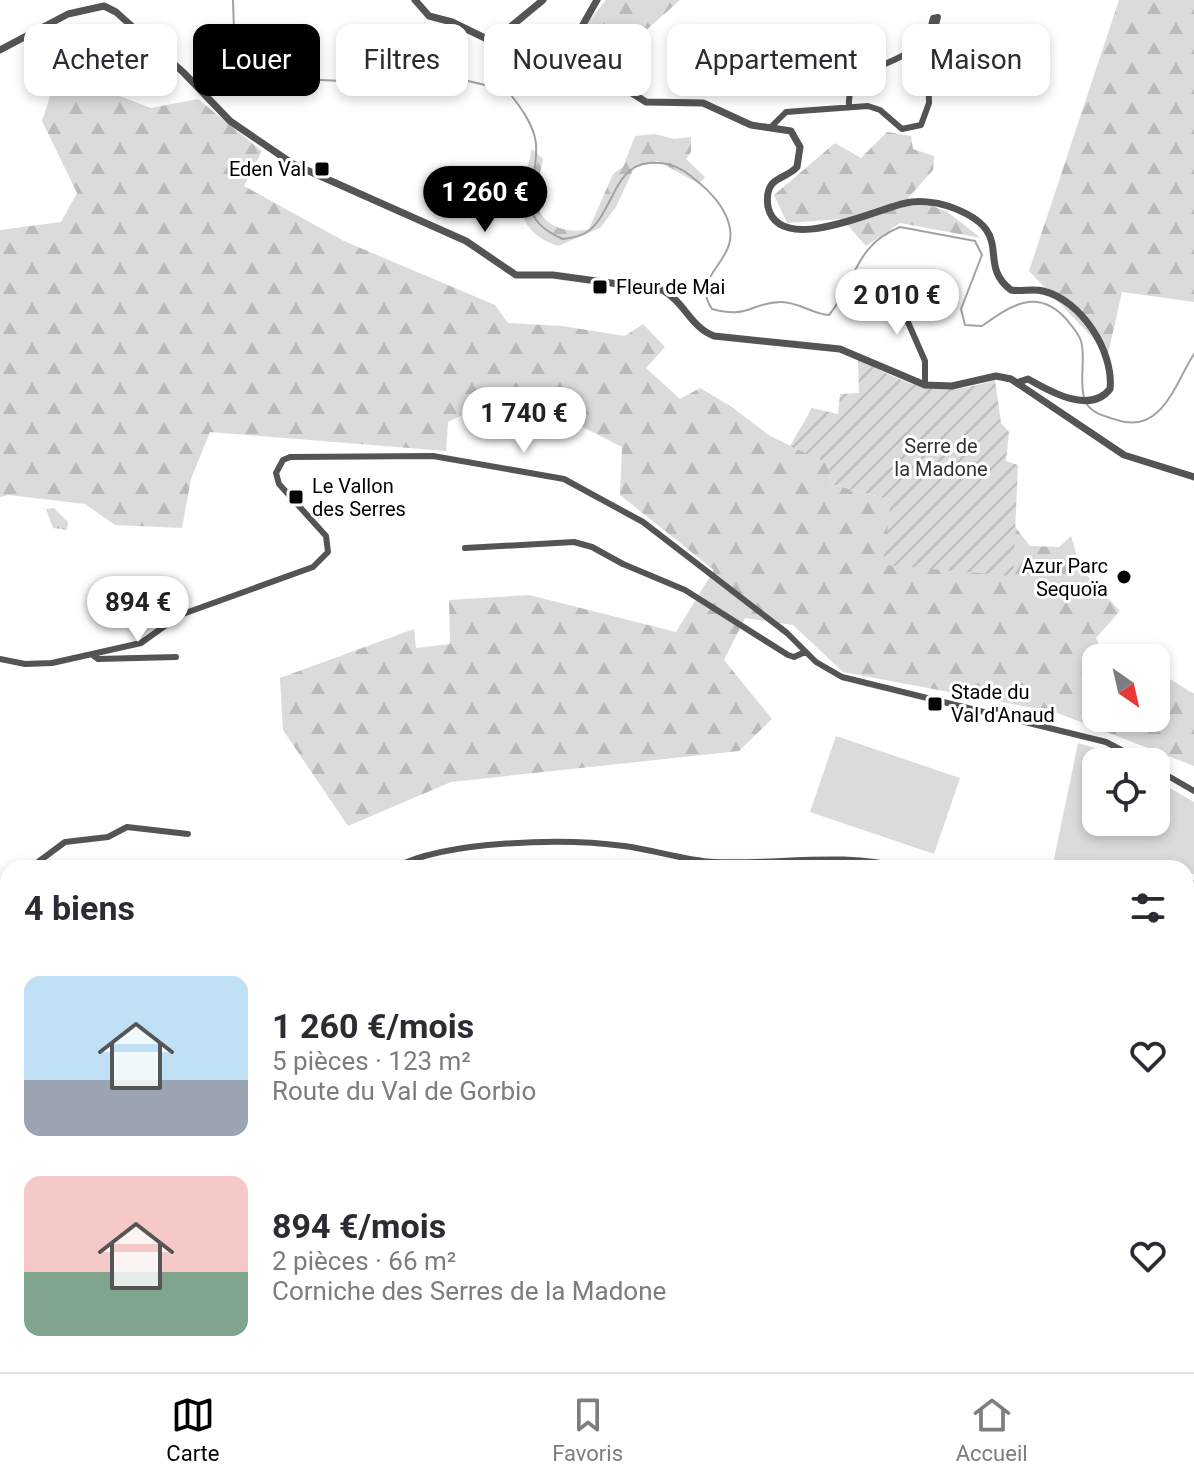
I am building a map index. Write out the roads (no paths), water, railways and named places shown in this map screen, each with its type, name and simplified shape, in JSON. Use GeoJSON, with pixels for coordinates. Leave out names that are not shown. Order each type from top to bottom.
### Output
{"type":"FeatureCollection","features":[{"type":"Feature","properties":{"kind":"street"},"geometry":{"type":"LineString","coordinates":[[415,0],[429,16],[452,22],[489,40],[497,38],[543,0]]}},
{"type":"Feature","properties":{"kind":"street"},"geometry":{"type":"LineString","coordinates":[[597,0],[573,42],[581,61],[646,102],[703,103],[751,125],[791,131],[800,147],[797,167],[771,185],[768,194],[769,212],[781,226],[798,230],[826,226],[909,202],[946,205],[991,233],[994,266],[1005,286],[1017,291],[1037,290],[1053,295],[1078,311],[1090,325],[1111,380],[1108,393],[1079,399],[1060,398],[1028,379],[1019,382]]}},
{"type":"Feature","properties":{"kind":"street"},"geometry":{"type":"LineString","coordinates":[[0,50],[68,14],[104,6],[183,72],[230,121],[255,141],[293,164],[466,241],[483,250],[505,270],[525,276],[553,275],[662,290],[677,299],[698,327],[714,336],[840,349],[925,385],[952,386],[996,376],[1019,382],[1124,455],[1194,477]]}},
{"type":"Feature","properties":{"kind":"street"},"geometry":{"type":"LineString","coordinates":[[772,126],[786,112],[849,106],[868,106],[880,110],[902,129],[921,125],[929,103],[928,55],[938,17],[933,18],[926,35],[908,56],[878,65],[860,77],[848,98],[849,106]]}},
{"type":"Feature","properties":{"kind":"street"},"geometry":{"type":"LineString","coordinates":[[921,283],[910,292],[907,320],[925,361],[925,385]]}},
{"type":"Feature","properties":{"kind":"street"},"geometry":{"type":"LineString","coordinates":[[0,659],[25,664],[94,656],[141,643],[180,615],[291,578],[325,558],[329,545],[326,536],[277,480],[283,460],[290,457],[433,456],[552,475],[575,483],[643,522],[827,670],[864,686],[1106,742],[1117,748]]}},
{"type":"Feature","properties":{"kind":"street"},"geometry":{"type":"LineString","coordinates":[[465,548],[574,542],[592,547],[623,564],[685,590],[788,655],[794,657],[805,652]]}},
{"type":"Feature","properties":{"kind":"street"},"geometry":{"type":"LineString","coordinates":[[94,656],[98,659],[176,657]]}},
{"type":"Feature","properties":{"kind":"street"},"geometry":{"type":"LineString","coordinates":[[1170,777],[1194,791]]}},
{"type":"Feature","properties":{"kind":"street"},"geometry":{"type":"LineString","coordinates":[[41,860],[65,842],[108,837],[127,827],[188,834]]}},
{"type":"Feature","properties":{"kind":"street"},"geometry":{"type":"LineString","coordinates":[[416,860],[441,851],[490,845],[578,844],[621,845],[707,860]]}},
{"type":"Feature","properties":{"kind":"waterway"},"geometry":{"type":"LineString","coordinates":[[233,0],[234,32],[239,49],[245,60],[260,69],[300,79],[363,82],[416,69],[507,90],[525,115],[535,137],[536,159],[530,199],[532,210],[536,220],[546,230],[563,239],[581,235],[596,224],[620,181],[637,166],[663,163],[684,171],[715,199],[730,227],[730,241],[707,285],[706,296],[712,309],[734,312],[786,302],[829,315],[864,254],[873,244],[900,227],[975,241],[982,255],[961,309],[965,325],[982,326],[1024,303],[1046,304],[1056,310],[1073,327],[1081,341],[1084,397]]}},
{"type":"Feature","properties":{"kind":"waterway"},"geometry":{"type":"LineString","coordinates":[[1086,403],[1103,416],[1132,423],[1145,420],[1165,404],[1194,354]]}},
{"type":"Feature","properties":{"kind":"place","name":"Eden Val"},"geometry":{"type":"Point","coordinates":[322,169]}},
{"type":"Feature","properties":{"kind":"place","name":"Fleur de Mai"},"geometry":{"type":"Point","coordinates":[600,287]}},
{"type":"Feature","properties":{"kind":"place","name":"Le Vallon des Serres"},"geometry":{"type":"Point","coordinates":[296,497]}},
{"type":"Feature","properties":{"kind":"place","name":"Azur Parc Sequoïa"},"geometry":{"type":"Point","coordinates":[1124,577]}},
{"type":"Feature","properties":{"kind":"place","name":"Stade du Val d'Anaud"},"geometry":{"type":"Point","coordinates":[935,704]}},
{"type":"Feature","properties":{"kind":"park label","name":"Serre de la Madone"},"geometry":{"type":"Point","coordinates":[941,458]}}]}
